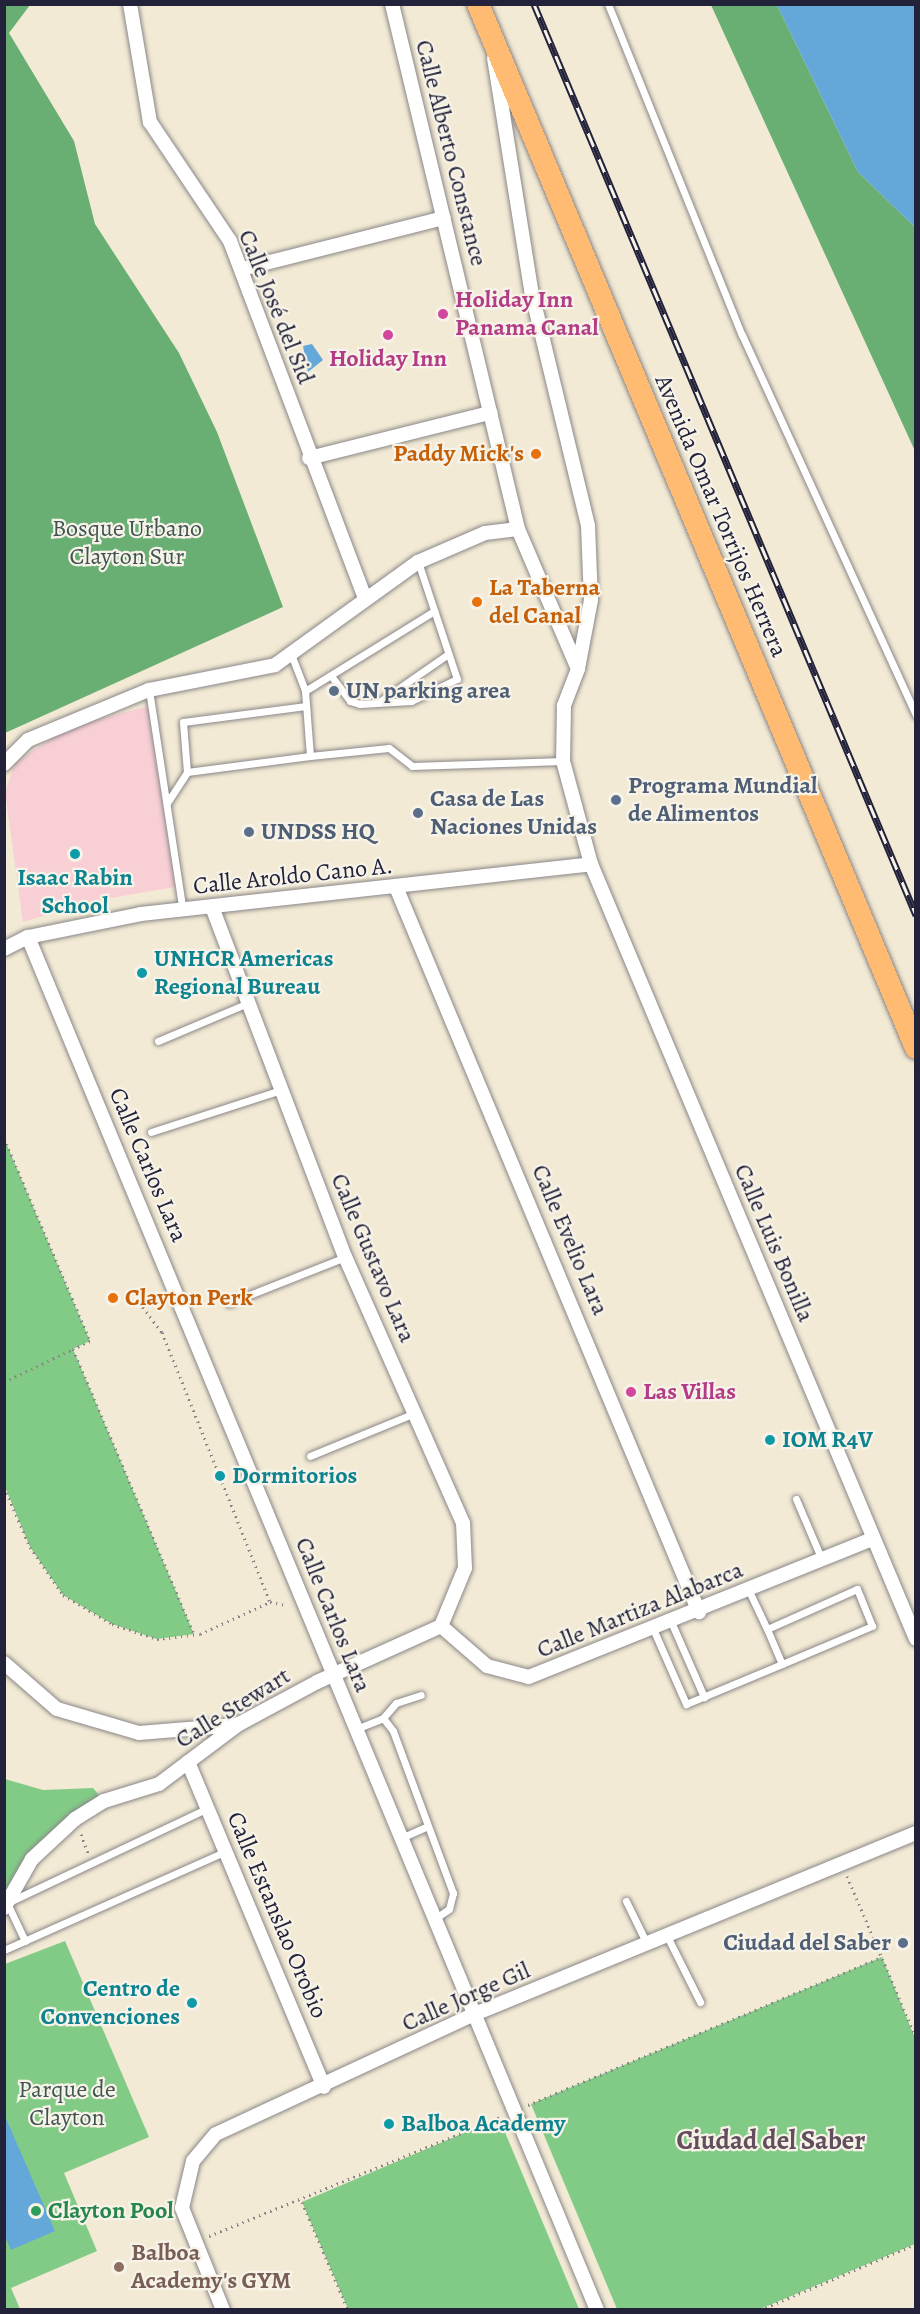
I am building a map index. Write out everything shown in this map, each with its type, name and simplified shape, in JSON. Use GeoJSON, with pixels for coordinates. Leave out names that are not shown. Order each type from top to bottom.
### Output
{"type":"FeatureCollection","features":[{"type":"Feature","properties":{"kind":"main road","name":"Avenida Omar Torrijos Herrera"},"geometry":{"type":"LineString","coordinates":[[478,4],[915,1048]]}},
{"type":"Feature","properties":{"kind":"street","name":"Calle José del Sid"},"geometry":{"type":"LineString","coordinates":[[130,4],[150,122],[230,241],[309,458],[365,599]]}},
{"type":"Feature","properties":{"kind":"street","name":"Calle Alberto Constance"},"geometry":{"type":"LineString","coordinates":[[392,4],[518,529],[578,669]]}},
{"type":"Feature","properties":{"kind":"street"},"geometry":{"type":"LineString","coordinates":[[492,42],[531,290],[588,526],[591,600],[578,669],[564,706],[563,761],[591,864]]}},
{"type":"Feature","properties":{"kind":"street"},"geometry":{"type":"LineString","coordinates":[[242,269],[444,218]]}},
{"type":"Feature","properties":{"kind":"street"},"geometry":{"type":"LineString","coordinates":[[309,458],[490,413]]}},
{"type":"Feature","properties":{"kind":"street"},"geometry":{"type":"LineString","coordinates":[[4,764],[28,740],[149,690],[243,674],[275,665],[418,562],[485,533],[518,529]]}},
{"type":"Feature","properties":{"kind":"street","name":"Calle Aroldo Cano A."},"geometry":{"type":"LineString","coordinates":[[4,949],[27,938],[212,906],[591,864]]}},
{"type":"Feature","properties":{"kind":"street","name":"Calle Luis Bonilla"},"geometry":{"type":"LineString","coordinates":[[591,864],[915,1639]]}},
{"type":"Feature","properties":{"kind":"street","name":"Calle Evelio Lara"},"geometry":{"type":"LineString","coordinates":[[396,887],[699,1612]]}},
{"type":"Feature","properties":{"kind":"street","name":"Calle Gustavo Lara"},"geometry":{"type":"LineString","coordinates":[[212,906],[345,1257],[415,1413],[468,1542],[460,1584],[441,1626]]}},
{"type":"Feature","properties":{"kind":"street","name":"Calle Carlos Lara"},"geometry":{"type":"LineString","coordinates":[[27,938],[472,2015],[597,2310]]}},
{"type":"Feature","properties":{"kind":"street","name":"Calle Martiza Alabarca"},"geometry":{"type":"LineString","coordinates":[[441,1626],[487,1666],[529,1677],[672,1624],[873,1539]]}},
{"type":"Feature","properties":{"kind":"street"},"geometry":{"type":"LineString","coordinates":[[333,1674],[441,1626]]}},
{"type":"Feature","properties":{"kind":"street"},"geometry":{"type":"LineString","coordinates":[[4,1663],[57,1709],[119,1728],[139,1733],[239,1724]]}},
{"type":"Feature","properties":{"kind":"street","name":"Calle Stewart"},"geometry":{"type":"LineString","coordinates":[[75,1819],[104,1801],[159,1784],[239,1724],[333,1674]]}},
{"type":"Feature","properties":{"kind":"street","name":"Calle Estanslao Orobio"},"geometry":{"type":"LineString","coordinates":[[188,1762],[324,2087]]}},
{"type":"Feature","properties":{"kind":"street"},"geometry":{"type":"LineString","coordinates":[[6,1905],[32,1859],[75,1819]]}},
{"type":"Feature","properties":{"kind":"street","name":"Calle Jorge Gil"},"geometry":{"type":"LineString","coordinates":[[223,2310],[194,2242],[182,2197],[202,2146],[216,2134],[324,2087],[472,2015],[915,1833]]}},
{"type":"Feature","properties":{"kind":"lane"},"geometry":{"type":"LineString","coordinates":[[608,4],[742,335],[915,715]]}},
{"type":"Feature","properties":{"kind":"lane"},"geometry":{"type":"LineString","coordinates":[[332,677],[350,701],[378,702],[411,701],[449,685],[457,679],[418,562]]}},
{"type":"Feature","properties":{"kind":"lane"},"geometry":{"type":"LineString","coordinates":[[305,691],[332,677],[434,611]]}},
{"type":"Feature","properties":{"kind":"lane"},"geometry":{"type":"LineString","coordinates":[[291,654],[305,691],[310,756]]}},
{"type":"Feature","properties":{"kind":"lane"},"geometry":{"type":"LineString","coordinates":[[378,702],[448,654]]}},
{"type":"Feature","properties":{"kind":"lane"},"geometry":{"type":"LineString","coordinates":[[149,690],[183,911]]}},
{"type":"Feature","properties":{"kind":"lane"},"geometry":{"type":"LineString","coordinates":[[167,803],[187,772],[183,722],[306,706]]}},
{"type":"Feature","properties":{"kind":"lane"},"geometry":{"type":"LineString","coordinates":[[187,772],[389,748],[412,766],[563,761]]}},
{"type":"Feature","properties":{"kind":"lane"},"geometry":{"type":"LineString","coordinates":[[158,1041],[248,1003]]}},
{"type":"Feature","properties":{"kind":"lane"},"geometry":{"type":"LineString","coordinates":[[151,1132],[281,1090]]}},
{"type":"Feature","properties":{"kind":"lane"},"geometry":{"type":"LineString","coordinates":[[229,1303],[345,1257]]}},
{"type":"Feature","properties":{"kind":"lane"},"geometry":{"type":"LineString","coordinates":[[310,1456],[415,1413]]}},
{"type":"Feature","properties":{"kind":"lane"},"geometry":{"type":"LineString","coordinates":[[796,1500],[822,1560]]}},
{"type":"Feature","properties":{"kind":"lane"},"geometry":{"type":"LineString","coordinates":[[654,1631],[686,1704],[872,1626],[857,1589],[767,1629]]}},
{"type":"Feature","properties":{"kind":"lane"},"geometry":{"type":"LineString","coordinates":[[749,1591],[782,1664]]}},
{"type":"Feature","properties":{"kind":"lane"},"geometry":{"type":"LineString","coordinates":[[672,1624],[704,1697]]}},
{"type":"Feature","properties":{"kind":"lane"},"geometry":{"type":"LineString","coordinates":[[356,1730],[383,1718],[396,1703],[421,1695]]}},
{"type":"Feature","properties":{"kind":"lane"},"geometry":{"type":"LineString","coordinates":[[383,1718],[453,1893],[449,1909],[434,1919]]}},
{"type":"Feature","properties":{"kind":"lane"},"geometry":{"type":"LineString","coordinates":[[25,1941],[6,1905],[208,1808]]}},
{"type":"Feature","properties":{"kind":"lane"},"geometry":{"type":"LineString","coordinates":[[401,1839],[426,1827]]}},
{"type":"Feature","properties":{"kind":"lane"},"geometry":{"type":"LineString","coordinates":[[4,1950],[226,1851]]}},
{"type":"Feature","properties":{"kind":"lane"},"geometry":{"type":"LineString","coordinates":[[626,1901],[647,1944]]}},
{"type":"Feature","properties":{"kind":"lane"},"geometry":{"type":"LineString","coordinates":[[668,1936],[700,2002]]}},
{"type":"Feature","properties":{"kind":"path"},"geometry":{"type":"LineString","coordinates":[[4,1138],[90,1341],[4,1382]]}},
{"type":"Feature","properties":{"kind":"path"},"geometry":{"type":"LineString","coordinates":[[139,1302],[162,1332],[270,1602]]}},
{"type":"Feature","properties":{"kind":"path"},"geometry":{"type":"LineString","coordinates":[[73,1349],[194,1634]]}},
{"type":"Feature","properties":{"kind":"path"},"geometry":{"type":"LineString","coordinates":[[4,1487],[30,1547],[63,1595],[112,1624],[157,1639],[194,1634],[270,1602],[285,1605]]}},
{"type":"Feature","properties":{"kind":"path"},"geometry":{"type":"LineString","coordinates":[[75,1819],[92,1864]]}},
{"type":"Feature","properties":{"kind":"path"},"geometry":{"type":"LineString","coordinates":[[841,1863],[915,2038]]}},
{"type":"Feature","properties":{"kind":"path"},"geometry":{"type":"LineString","coordinates":[[194,2242],[302,2202],[882,1957]]}},
{"type":"Feature","properties":{"kind":"path"},"geometry":{"type":"LineString","coordinates":[[302,2202],[348,2310]]}},
{"type":"Feature","properties":{"kind":"path"},"geometry":{"type":"LineString","coordinates":[[760,2310],[915,2244]]}},
{"type":"Feature","properties":{"kind":"shaded area"},"geometry":{"type":"Polygon","coordinates":[[[148,706],[175,887],[93,901],[23,922],[5,792],[15,763],[67,728],[148,706]]]}},
{"type":"Feature","properties":{"kind":"green space","name":"Bosque Urbano Clayton Sur"},"geometry":{"type":"Polygon","coordinates":[[[4,5],[30,5],[9,33],[74,141],[95,224],[179,353],[217,432],[283,607],[5,733],[4,5]]]}},
{"type":"Feature","properties":{"kind":"green space"},"geometry":{"type":"Polygon","coordinates":[[[711,5],[777,5],[858,172],[915,227],[915,451],[711,5]]]}},
{"type":"Feature","properties":{"kind":"green space"},"geometry":{"type":"Polygon","coordinates":[[[4,1138],[90,1341],[73,1349],[194,1634],[157,1639],[112,1624],[63,1595],[30,1547],[5,1487],[4,1138]]]}},
{"type":"Feature","properties":{"kind":"green space"},"geometry":{"type":"Polygon","coordinates":[[[5,1779],[43,1790],[93,1788],[104,1801],[50,1841],[5,1908],[5,1779]]]}},
{"type":"Feature","properties":{"kind":"green space","name":"Parque de Clayton"},"geometry":{"type":"Polygon","coordinates":[[[65,1941],[149,2137],[64,2173],[97,2251],[11,2288],[20,2309],[5,2310],[5,1964],[65,1941]]]}},
{"type":"Feature","properties":{"kind":"green space"},"geometry":{"type":"Polygon","coordinates":[[[882,1957],[915,2038],[915,2244],[760,2309],[617,2309],[531,2104],[882,1957]]]}},
{"type":"Feature","properties":{"kind":"green space"},"geometry":{"type":"Polygon","coordinates":[[[499,2118],[579,2309],[348,2309],[302,2202],[499,2118]]]}},
{"type":"Feature","properties":{"kind":"water"},"geometry":{"type":"Polygon","coordinates":[[[777,5],[915,5],[915,227],[858,172],[777,5]]]}},
{"type":"Feature","properties":{"kind":"water"},"geometry":{"type":"Polygon","coordinates":[[[312,344],[323,360],[308,372],[303,346],[312,344]]]}},
{"type":"Feature","properties":{"kind":"water"},"geometry":{"type":"Polygon","coordinates":[[[4,2114],[55,2231],[11,2250],[4,2235],[4,2114]]]}},
{"type":"Feature","properties":{"kind":"railway"},"geometry":{"type":"LineString","coordinates":[[534,4],[916,915]]}},
{"type":"Feature","properties":{"kind":"place","name":"Holiday Inn Panama Canal"},"geometry":{"type":"Point","coordinates":[443,314]}},
{"type":"Feature","properties":{"kind":"place","name":"Holiday Inn"},"geometry":{"type":"Point","coordinates":[388,335]}},
{"type":"Feature","properties":{"kind":"place","name":"Paddy Mick's"},"geometry":{"type":"Point","coordinates":[536,454]}},
{"type":"Feature","properties":{"kind":"place","name":"La Taberna del Canal"},"geometry":{"type":"Point","coordinates":[477,602]}},
{"type":"Feature","properties":{"kind":"place","name":"UN parking area"},"geometry":{"type":"Point","coordinates":[334,691]}},
{"type":"Feature","properties":{"kind":"place","name":"Programa Mundial de Alimentos"},"geometry":{"type":"Point","coordinates":[616,800]}},
{"type":"Feature","properties":{"kind":"place","name":"Casa de Las Naciones Unidas"},"geometry":{"type":"Point","coordinates":[418,813]}},
{"type":"Feature","properties":{"kind":"place","name":"UNDSS HQ"},"geometry":{"type":"Point","coordinates":[249,832]}},
{"type":"Feature","properties":{"kind":"place","name":"Isaac Rabin School"},"geometry":{"type":"Point","coordinates":[75,854]}},
{"type":"Feature","properties":{"kind":"place","name":"UNHCR Americas Regional Bureau"},"geometry":{"type":"Point","coordinates":[142,973]}},
{"type":"Feature","properties":{"kind":"place","name":"Clayton Perk"},"geometry":{"type":"Point","coordinates":[113,1298]}},
{"type":"Feature","properties":{"kind":"place","name":"Las Villas"},"geometry":{"type":"Point","coordinates":[631,1392]}},
{"type":"Feature","properties":{"kind":"place","name":"IOM R4V"},"geometry":{"type":"Point","coordinates":[770,1440]}},
{"type":"Feature","properties":{"kind":"place","name":"Dormitorios"},"geometry":{"type":"Point","coordinates":[220,1476]}},
{"type":"Feature","properties":{"kind":"place","name":"Ciudad del Saber"},"geometry":{"type":"Point","coordinates":[903,1943]}},
{"type":"Feature","properties":{"kind":"place","name":"Centro de Convenciones"},"geometry":{"type":"Point","coordinates":[192,2003]}},
{"type":"Feature","properties":{"kind":"place","name":"Balboa Academy"},"geometry":{"type":"Point","coordinates":[389,2124]}},
{"type":"Feature","properties":{"kind":"place","name":"Clayton Pool"},"geometry":{"type":"Point","coordinates":[36,2211]}},
{"type":"Feature","properties":{"kind":"place","name":"Balboa Academy's GYM"},"geometry":{"type":"Point","coordinates":[119,2267]}},
{"type":"Feature","properties":{"kind":"district","name":"Ciudad del Saber"},"geometry":{"type":"Point","coordinates":[771,2141]}}]}
